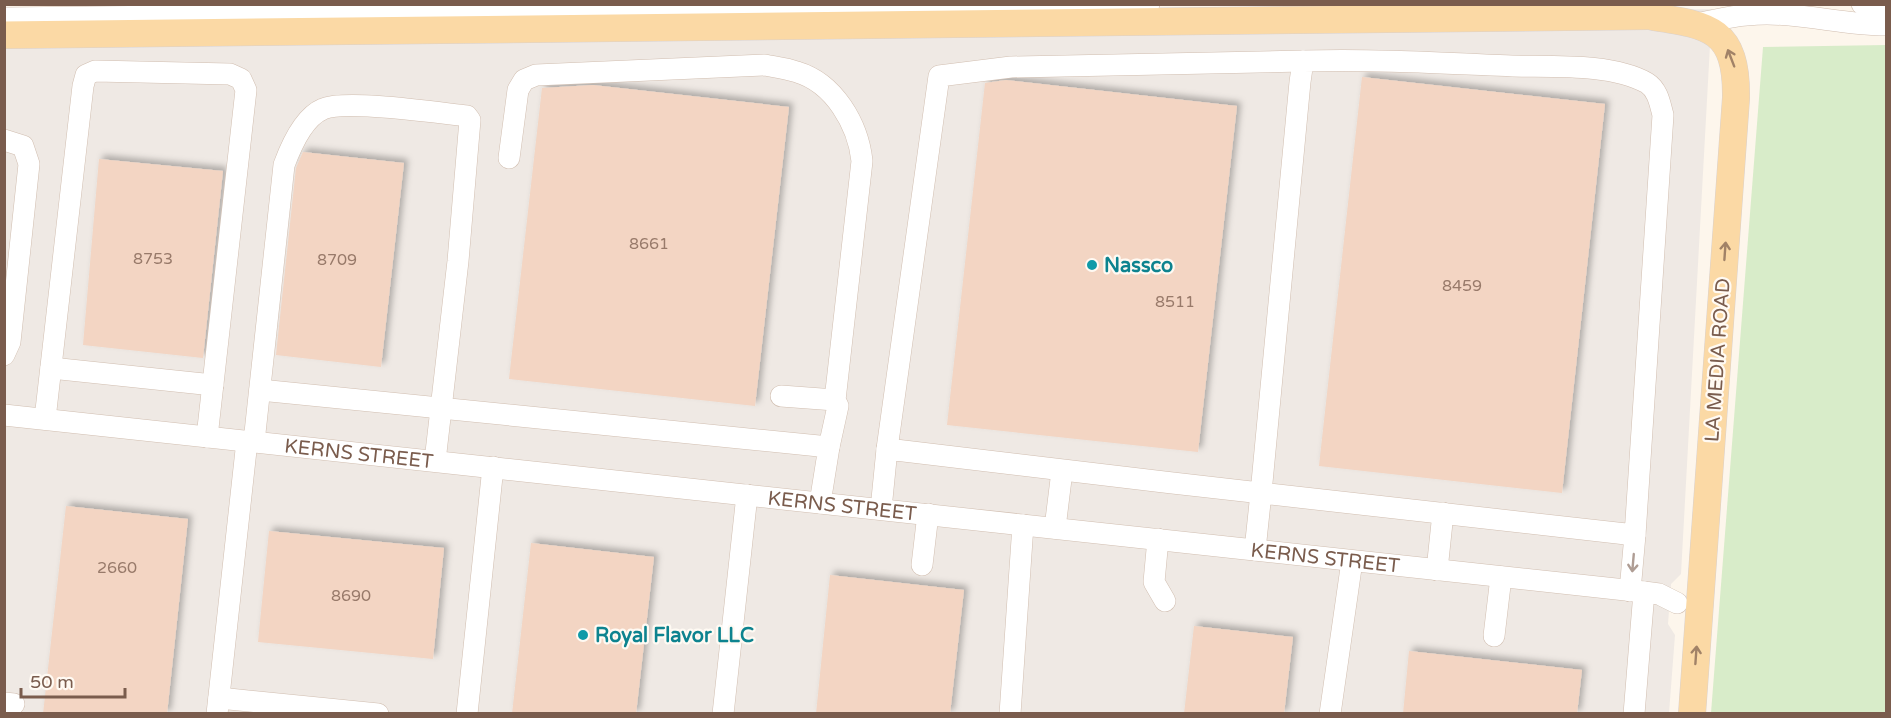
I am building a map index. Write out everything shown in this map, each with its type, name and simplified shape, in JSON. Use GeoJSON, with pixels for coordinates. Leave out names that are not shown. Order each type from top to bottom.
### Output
{"type":"FeatureCollection","features":[{"type":"Feature","properties":{"kind":"main road"},"geometry":{"type":"LineString","coordinates":[[4,35],[1648,16],[1696,24]]}},
{"type":"Feature","properties":{"kind":"main road"},"geometry":{"type":"LineString","coordinates":[[4,50],[1661,30],[1696,24]]}},
{"type":"Feature","properties":{"kind":"main road","name":"LA MEDIA ROAD"},"geometry":{"type":"LineString","coordinates":[[1692,714],[1737,76],[1725,43],[1711,29],[1696,24]]}},
{"type":"Feature","properties":{"kind":"street"},"geometry":{"type":"LineString","coordinates":[[4,18],[1149,4]]}},
{"type":"Feature","properties":{"kind":"street"},"geometry":{"type":"LineString","coordinates":[[1862,4],[1887,7]]}},
{"type":"Feature","properties":{"kind":"street"},"geometry":{"type":"LineString","coordinates":[[1696,24],[1748,14],[1795,16],[1853,25],[1887,25]]}},
{"type":"Feature","properties":{"kind":"street"},"geometry":{"type":"LineString","coordinates":[[881,509],[887,449],[939,76],[1011,67],[1390,60],[1591,69],[1624,75],[1649,84],[1659,98],[1663,115],[1635,535],[1637,591],[1634,714]]}},
{"type":"Feature","properties":{"kind":"street"},"geometry":{"type":"LineString","coordinates":[[1255,550],[1303,61]]}},
{"type":"Feature","properties":{"kind":"street"},"geometry":{"type":"LineString","coordinates":[[509,158],[518,90],[524,80],[536,75],[765,65],[799,72],[831,93],[849,118],[860,142],[862,161],[835,400],[838,406],[820,503]]}},
{"type":"Feature","properties":{"kind":"street"},"geometry":{"type":"LineString","coordinates":[[45,419],[86,75],[95,71],[230,74],[242,79],[246,90],[207,436]]}},
{"type":"Feature","properties":{"kind":"street"},"geometry":{"type":"LineString","coordinates":[[378,714],[218,706],[251,441],[260,390],[284,165],[302,129],[322,109],[344,105],[467,116],[470,120],[458,261],[435,461]]}},
{"type":"Feature","properties":{"kind":"street"},"geometry":{"type":"LineString","coordinates":[[4,140],[23,146],[30,164],[10,342],[4,355]]}},
{"type":"Feature","properties":{"kind":"street"},"geometry":{"type":"LineString","coordinates":[[51,368],[213,385]]}},
{"type":"Feature","properties":{"kind":"street"},"geometry":{"type":"LineString","coordinates":[[260,390],[441,406],[829,447]]}},
{"type":"Feature","properties":{"kind":"street"},"geometry":{"type":"LineString","coordinates":[[781,396],[835,400]]}},
{"type":"Feature","properties":{"kind":"street","name":"KERNS STREET"},"geometry":{"type":"LineString","coordinates":[[4,414],[1637,591],[1659,594],[1677,603]]}},
{"type":"Feature","properties":{"kind":"street"},"geometry":{"type":"LineString","coordinates":[[887,449],[1062,471],[1635,535]]}},
{"type":"Feature","properties":{"kind":"street"},"geometry":{"type":"LineString","coordinates":[[467,714],[493,467]]}},
{"type":"Feature","properties":{"kind":"street"},"geometry":{"type":"LineString","coordinates":[[1055,528],[1062,471]]}},
{"type":"Feature","properties":{"kind":"street"},"geometry":{"type":"LineString","coordinates":[[723,714],[747,495]]}},
{"type":"Feature","properties":{"kind":"street"},"geometry":{"type":"LineString","coordinates":[[1437,570],[1443,513]]}},
{"type":"Feature","properties":{"kind":"street"},"geometry":{"type":"LineString","coordinates":[[922,565],[928,514]]}},
{"type":"Feature","properties":{"kind":"street"},"geometry":{"type":"LineString","coordinates":[[1010,714],[1023,525]]}},
{"type":"Feature","properties":{"kind":"street"},"geometry":{"type":"LineString","coordinates":[[1158,540],[1154,582],[1165,601]]}},
{"type":"Feature","properties":{"kind":"street"},"geometry":{"type":"LineString","coordinates":[[1330,714],[1352,561]]}},
{"type":"Feature","properties":{"kind":"street"},"geometry":{"type":"LineString","coordinates":[[1494,636],[1501,577]]}},
{"type":"Feature","properties":{"kind":"shaded area"},"geometry":{"type":"Polygon","coordinates":[[[1712,9],[1681,574],[1671,584],[1668,624],[1675,635],[1669,713],[5,713],[4,30],[1712,9]]]}},
{"type":"Feature","properties":{"kind":"green space"},"geometry":{"type":"Polygon","coordinates":[[[1886,45],[1886,713],[1711,713],[1763,47],[1886,45]]]}},
{"type":"Feature","properties":{"kind":"building"},"geometry":{"type":"Polygon","coordinates":[[[1362,77],[1605,104],[1562,493],[1319,466],[1362,77]]]}},
{"type":"Feature","properties":{"kind":"building","name":"Nassco"},"geometry":{"type":"Polygon","coordinates":[[[1006,80],[1237,106],[1198,452],[947,425],[985,83],[1006,80]]]}},
{"type":"Feature","properties":{"kind":"building"},"geometry":{"type":"Polygon","coordinates":[[[593,85],[789,107],[755,406],[509,379],[542,88],[593,85]]]}},
{"type":"Feature","properties":{"kind":"building"},"geometry":{"type":"Polygon","coordinates":[[[303,152],[404,163],[381,367],[276,355],[296,168],[303,152]]]}},
{"type":"Feature","properties":{"kind":"building"},"geometry":{"type":"Polygon","coordinates":[[[99,159],[223,171],[203,358],[83,345],[99,159]]]}},
{"type":"Feature","properties":{"kind":"building"},"geometry":{"type":"Polygon","coordinates":[[[66,506],[188,519],[167,714],[43,714],[66,506]]]}},
{"type":"Feature","properties":{"kind":"building"},"geometry":{"type":"Polygon","coordinates":[[[269,531],[444,548],[433,659],[258,642],[269,531]]]}},
{"type":"Feature","properties":{"kind":"building","name":"Royal Flavor LLC"},"geometry":{"type":"Polygon","coordinates":[[[531,543],[654,557],[636,714],[512,714],[531,543]]]}},
{"type":"Feature","properties":{"kind":"building"},"geometry":{"type":"Polygon","coordinates":[[[830,575],[964,590],[950,714],[816,714],[830,575]]]}},
{"type":"Feature","properties":{"kind":"building"},"geometry":{"type":"Polygon","coordinates":[[[1194,626],[1293,637],[1284,714],[1184,714],[1194,626]]]}},
{"type":"Feature","properties":{"kind":"building"},"geometry":{"type":"Polygon","coordinates":[[[1409,651],[1582,670],[1577,714],[1403,714],[1409,651]]]}},
{"type":"Feature","properties":{"kind":"place","name":"Nassco"},"geometry":{"type":"Point","coordinates":[1092,265]}},
{"type":"Feature","properties":{"kind":"place","name":"Royal Flavor LLC"},"geometry":{"type":"Point","coordinates":[583,635]}}]}
